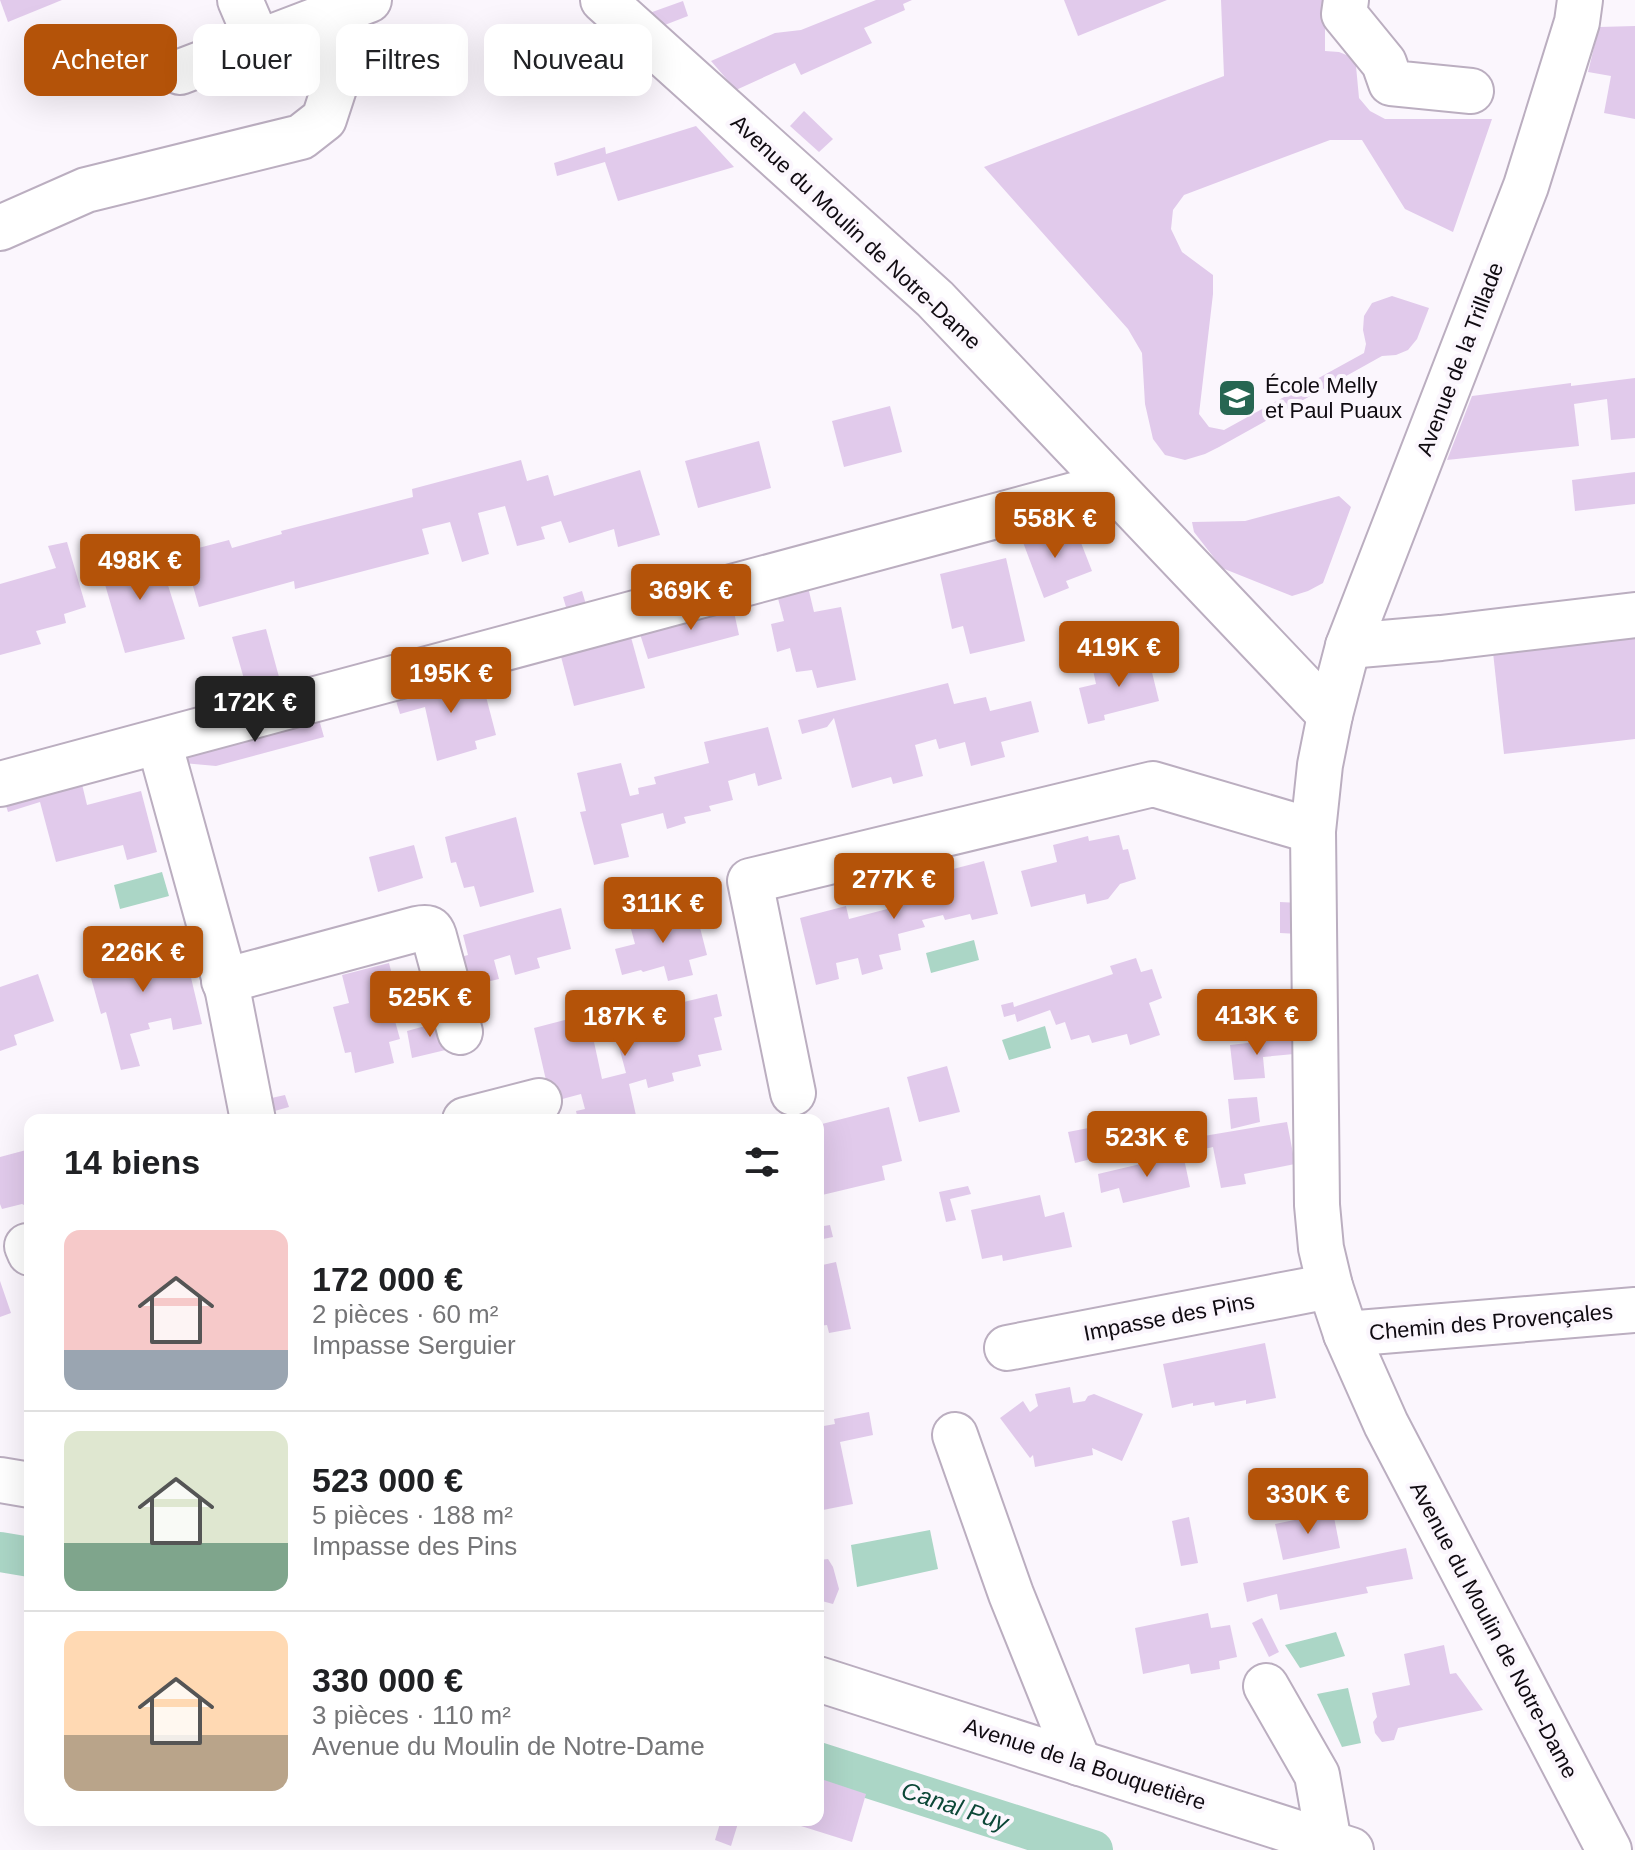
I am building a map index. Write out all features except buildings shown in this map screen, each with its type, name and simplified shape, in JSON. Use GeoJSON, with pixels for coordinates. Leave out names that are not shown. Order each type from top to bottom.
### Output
{"type":"FeatureCollection","features":[{"type":"Feature","properties":{"kind":"street"},"geometry":{"type":"LineString","coordinates":[[240,0],[250,24]]}},
{"type":"Feature","properties":{"kind":"street"},"geometry":{"type":"LineString","coordinates":[[305,24],[369,0]]}},
{"type":"Feature","properties":{"kind":"street","name":"Avenue du Moulin de Notre-Dame"},"geometry":{"type":"LineString","coordinates":[[603,0],[935,299],[1330,715],[1320,765],[1313,831],[1317,1205],[1321,1248],[1330,1286],[1346,1334],[1386,1424],[1609,1850]]}},
{"type":"Feature","properties":{"kind":"street"},"geometry":{"type":"LineString","coordinates":[[1346,0],[1344,14],[1384,63],[1391,83],[1471,91]]}},
{"type":"Feature","properties":{"kind":"street","name":"Avenue de la Trillade"},"geometry":{"type":"LineString","coordinates":[[1330,715],[1348,646],[1526,186],[1577,22],[1580,0]]}},
{"type":"Feature","properties":{"kind":"street"},"geometry":{"type":"LineString","coordinates":[[0,228],[86,190],[301,137],[324,119],[339,73],[323,17]]}},
{"type":"Feature","properties":{"kind":"street"},"geometry":{"type":"LineString","coordinates":[[180,72],[193,67]]}},
{"type":"Feature","properties":{"kind":"street"},"geometry":{"type":"LineString","coordinates":[[0,784],[1111,485]]}},
{"type":"Feature","properties":{"kind":"street"},"geometry":{"type":"LineString","coordinates":[[1348,646],[1635,615]]}},
{"type":"Feature","properties":{"kind":"street"},"geometry":{"type":"LineString","coordinates":[[159,742],[224,981],[252,1114]]}},
{"type":"Feature","properties":{"kind":"street"},"geometry":{"type":"LineString","coordinates":[[793,1093],[750,881],[1153,784],[1313,831]]}},
{"type":"Feature","properties":{"kind":"street"},"geometry":{"type":"LineString","coordinates":[[224,981],[428,928],[434,936],[460,1032]]}},
{"type":"Feature","properties":{"kind":"street"},"geometry":{"type":"LineString","coordinates":[[488,1114],[539,1101]]}},
{"type":"Feature","properties":{"kind":"street","name":"Impasse des Pins"},"geometry":{"type":"LineString","coordinates":[[1007,1348],[1330,1286]]}},
{"type":"Feature","properties":{"kind":"street","name":"Chemin des Provençales"},"geometry":{"type":"LineString","coordinates":[[1346,1334],[1635,1310]]}},
{"type":"Feature","properties":{"kind":"street"},"geometry":{"type":"LineString","coordinates":[[955,1435],[1011,1594],[1079,1763]]}},
{"type":"Feature","properties":{"kind":"street"},"geometry":{"type":"LineString","coordinates":[[0,1480],[24,1484]]}},
{"type":"Feature","properties":{"kind":"street","name":"Avenue de la Bouquetière"},"geometry":{"type":"LineString","coordinates":[[824,1681],[1340,1846]]}},
{"type":"Feature","properties":{"kind":"street"},"geometry":{"type":"LineString","coordinates":[[1266,1686],[1317,1775],[1340,1846]]}},
{"type":"Feature","properties":{"kind":"shaded area"},"geometry":{"type":"Polygon","coordinates":[[[162,872],[169,896],[120,909],[114,885],[162,872]]]}},
{"type":"Feature","properties":{"kind":"shaded area"},"geometry":{"type":"Polygon","coordinates":[[[974,940],[979,960],[931,973],[926,953],[974,940]]]}},
{"type":"Feature","properties":{"kind":"shaded area"},"geometry":{"type":"Polygon","coordinates":[[[1045,1026],[1051,1048],[1009,1060],[1002,1040],[1045,1026]]]}},
{"type":"Feature","properties":{"kind":"shaded area"},"geometry":{"type":"Polygon","coordinates":[[[930,1530],[938,1569],[857,1587],[851,1545],[930,1530]]]}},
{"type":"Feature","properties":{"kind":"shaded area"},"geometry":{"type":"Polygon","coordinates":[[[1336,1632],[1345,1656],[1300,1668],[1285,1645],[1336,1632]]]}},
{"type":"Feature","properties":{"kind":"shaded area"},"geometry":{"type":"Polygon","coordinates":[[[1348,1688],[1361,1743],[1342,1747],[1317,1694],[1348,1688]]]}},
{"type":"Feature","properties":{"kind":"waterway","name":"Canal Puy"},"geometry":{"type":"LineString","coordinates":[[0,1552],[24,1556]]}},
{"type":"Feature","properties":{"kind":"waterway","name":"Canal Puy"},"geometry":{"type":"LineString","coordinates":[[824,1764],[1093,1850]]}},
{"type":"Feature","properties":{"kind":"place","name":"École Melly et Paul Puaux"},"geometry":{"type":"Point","coordinates":[1237,398]}}]}
